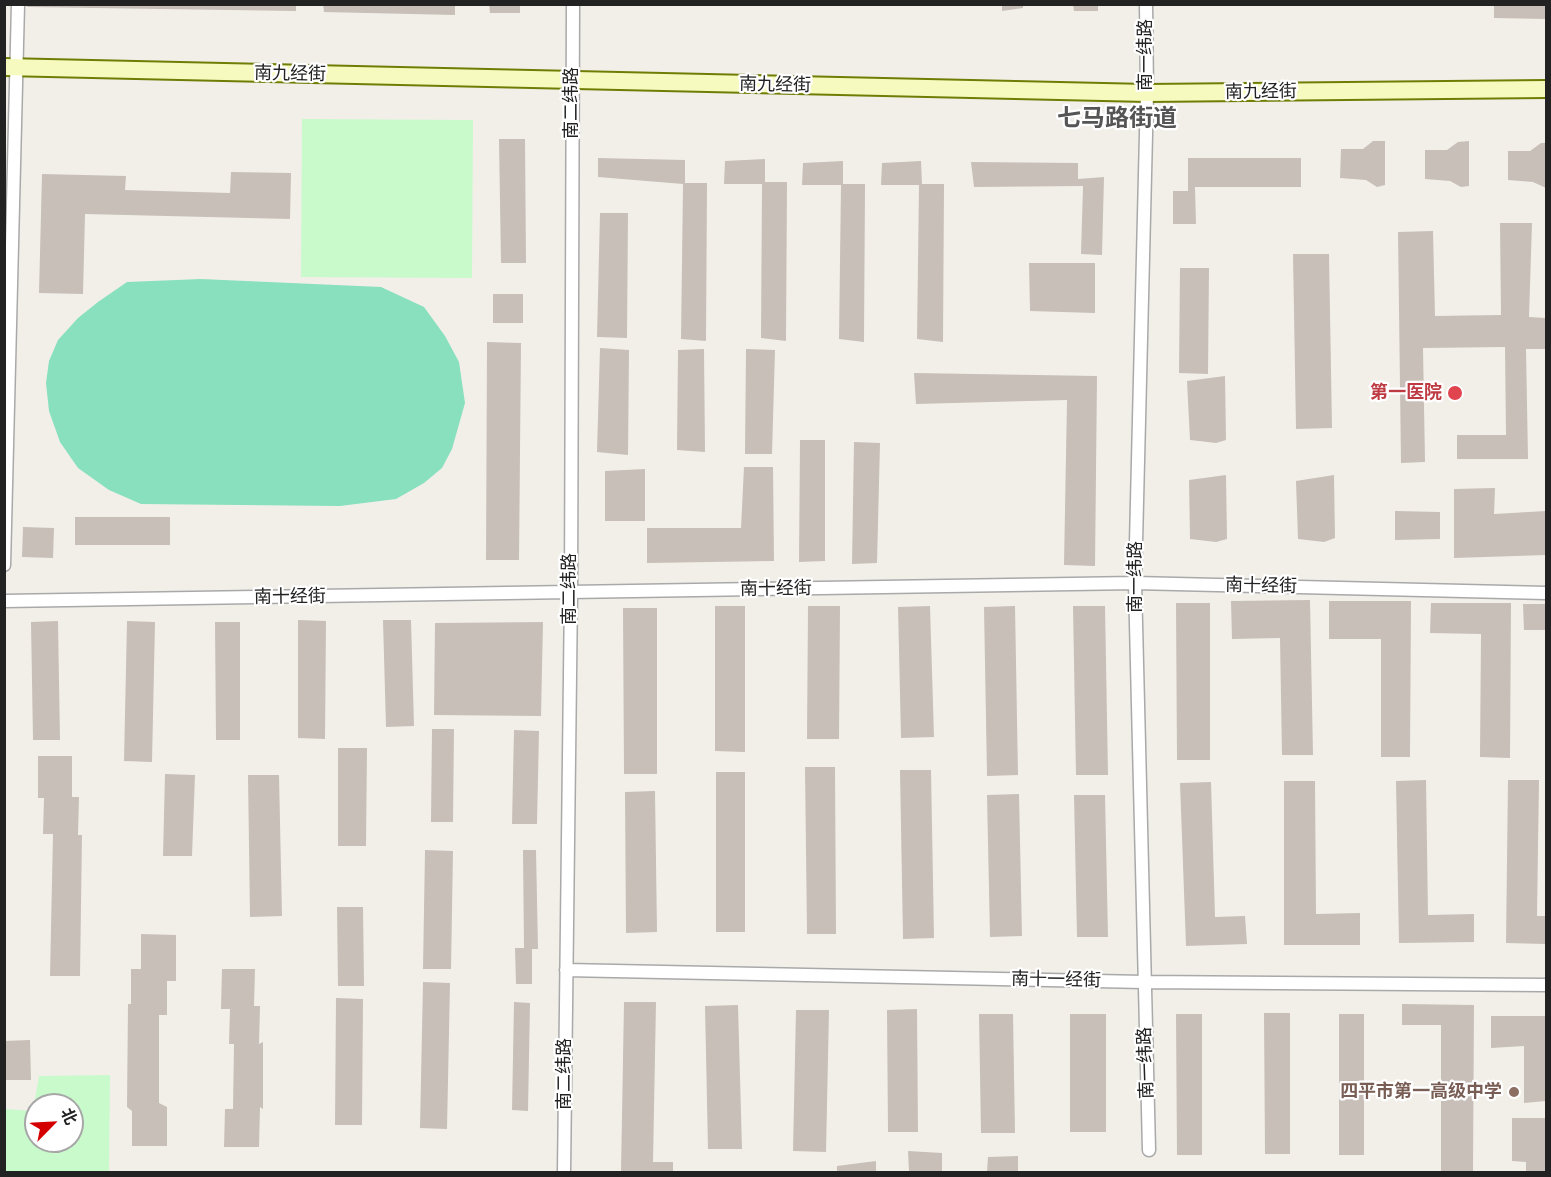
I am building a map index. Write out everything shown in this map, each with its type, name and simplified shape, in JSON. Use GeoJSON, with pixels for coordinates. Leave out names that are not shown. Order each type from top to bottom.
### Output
{"type":"FeatureCollection","features":[{"type":"Feature","properties":{"kind":"main road","name":"南九经街"},"geometry":{"type":"LineString","coordinates":[[10,67],[1147,93],[1546,89]]}},
{"type":"Feature","properties":{"kind":"street"},"geometry":{"type":"LineString","coordinates":[[4,566],[10,67],[18,4]]}},
{"type":"Feature","properties":{"kind":"street","name":"南二纬路"},"geometry":{"type":"LineString","coordinates":[[564,1173],[571,592],[573,4]]}},
{"type":"Feature","properties":{"kind":"street","name":"南一纬路"},"geometry":{"type":"LineString","coordinates":[[1146,4],[1147,93],[1135,583],[1149,1150]]}},
{"type":"Feature","properties":{"kind":"street","name":"南十经街"},"geometry":{"type":"LineString","coordinates":[[4,601],[1135,583],[1546,592]]}},
{"type":"Feature","properties":{"kind":"street","name":"南十一经街"},"geometry":{"type":"LineString","coordinates":[[566,970],[1144,981],[1546,985]]}},
{"type":"Feature","properties":{"kind":"green space"},"geometry":{"type":"Polygon","coordinates":[[[302,119],[473,120],[472,278],[301,277],[302,119]]]}},
{"type":"Feature","properties":{"kind":"green space"},"geometry":{"type":"Polygon","coordinates":[[[201,279],[381,287],[424,307],[445,336],[459,362],[465,403],[452,449],[442,468],[424,483],[396,499],[340,506],[141,504],[109,490],[78,468],[60,442],[49,411],[46,383],[49,361],[58,340],[78,318],[127,282],[201,279]]]}},
{"type":"Feature","properties":{"kind":"green space"},"geometry":{"type":"Polygon","coordinates":[[[110,1075],[109,1172],[5,1172],[5,1109],[24,1110],[24,1153],[84,1153],[84,1093],[36,1093],[39,1076],[110,1075]]]}},
{"type":"Feature","properties":{"kind":"building"},"geometry":{"type":"Polygon","coordinates":[[[27,4],[296,4],[296,11],[27,7],[27,4]]]}},
{"type":"Feature","properties":{"kind":"building"},"geometry":{"type":"Polygon","coordinates":[[[323,4],[455,4],[455,15],[324,12],[323,4]]]}},
{"type":"Feature","properties":{"kind":"building"},"geometry":{"type":"Polygon","coordinates":[[[489,4],[520,4],[520,13],[490,13],[489,4]]]}},
{"type":"Feature","properties":{"kind":"building"},"geometry":{"type":"Polygon","coordinates":[[[1002,4],[1023,4],[1023,8],[1002,11],[1002,4]]]}},
{"type":"Feature","properties":{"kind":"building"},"geometry":{"type":"Polygon","coordinates":[[[1073,4],[1098,4],[1098,11],[1074,11],[1073,4]]]}},
{"type":"Feature","properties":{"kind":"building"},"geometry":{"type":"Polygon","coordinates":[[[1494,4],[1546,4],[1546,19],[1494,18],[1494,4]]]}},
{"type":"Feature","properties":{"kind":"building"},"geometry":{"type":"Polygon","coordinates":[[[499,139],[525,139],[526,263],[501,263],[499,139]]]}},
{"type":"Feature","properties":{"kind":"building"},"geometry":{"type":"Polygon","coordinates":[[[1373,141],[1385,141],[1385,185],[1377,187],[1366,180],[1340,178],[1341,149],[1363,149],[1373,141]]]}},
{"type":"Feature","properties":{"kind":"building"},"geometry":{"type":"Polygon","coordinates":[[[1469,141],[1469,186],[1461,187],[1450,181],[1425,179],[1425,150],[1447,150],[1458,142],[1469,141]]]}},
{"type":"Feature","properties":{"kind":"building"},"geometry":{"type":"Polygon","coordinates":[[[1541,143],[1546,143],[1546,188],[1533,182],[1508,180],[1508,151],[1530,151],[1541,143]]]}},
{"type":"Feature","properties":{"kind":"building"},"geometry":{"type":"Polygon","coordinates":[[[598,158],[685,160],[685,183],[707,183],[706,341],[681,339],[683,184],[598,177],[598,158]]]}},
{"type":"Feature","properties":{"kind":"building"},"geometry":{"type":"Polygon","coordinates":[[[1188,158],[1301,158],[1301,187],[1195,187],[1196,224],[1173,224],[1173,191],[1188,191],[1188,158]]]}},
{"type":"Feature","properties":{"kind":"building"},"geometry":{"type":"Polygon","coordinates":[[[765,159],[765,182],[787,182],[786,341],[761,338],[762,184],[724,184],[725,161],[765,159]]]}},
{"type":"Feature","properties":{"kind":"building"},"geometry":{"type":"Polygon","coordinates":[[[843,161],[843,184],[865,184],[864,342],[839,339],[841,185],[802,185],[803,163],[843,161]]]}},
{"type":"Feature","properties":{"kind":"building"},"geometry":{"type":"Polygon","coordinates":[[[921,161],[922,184],[944,184],[943,342],[917,339],[919,185],[881,185],[882,163],[921,161]]]}},
{"type":"Feature","properties":{"kind":"building"},"geometry":{"type":"Polygon","coordinates":[[[971,162],[1078,163],[1078,179],[1104,177],[1102,255],[1081,254],[1083,186],[974,187],[971,162]]]}},
{"type":"Feature","properties":{"kind":"building"},"geometry":{"type":"Polygon","coordinates":[[[231,172],[291,173],[290,219],[85,214],[83,294],[39,293],[42,174],[126,176],[125,190],[230,193],[231,172]]]}},
{"type":"Feature","properties":{"kind":"building"},"geometry":{"type":"Polygon","coordinates":[[[600,213],[628,213],[627,338],[597,337],[600,213]]]}},
{"type":"Feature","properties":{"kind":"building"},"geometry":{"type":"Polygon","coordinates":[[[1500,223],[1532,223],[1529,317],[1546,318],[1546,349],[1526,349],[1528,459],[1457,459],[1457,435],[1506,435],[1505,347],[1423,348],[1425,462],[1401,463],[1398,232],[1433,231],[1435,316],[1501,315],[1500,223]]]}},
{"type":"Feature","properties":{"kind":"building"},"geometry":{"type":"Polygon","coordinates":[[[1293,254],[1329,254],[1332,428],[1296,429],[1293,254]]]}},
{"type":"Feature","properties":{"kind":"building"},"geometry":{"type":"Polygon","coordinates":[[[1029,263],[1095,263],[1095,313],[1030,311],[1029,263]]]}},
{"type":"Feature","properties":{"kind":"building"},"geometry":{"type":"Polygon","coordinates":[[[1180,268],[1209,268],[1208,374],[1179,373],[1180,268]]]}},
{"type":"Feature","properties":{"kind":"building"},"geometry":{"type":"Polygon","coordinates":[[[493,294],[523,294],[523,323],[493,323],[493,294]]]}},
{"type":"Feature","properties":{"kind":"building"},"geometry":{"type":"Polygon","coordinates":[[[487,342],[521,343],[519,560],[486,560],[487,342]]]}},
{"type":"Feature","properties":{"kind":"building"},"geometry":{"type":"Polygon","coordinates":[[[600,348],[629,350],[628,455],[597,452],[600,348]]]}},
{"type":"Feature","properties":{"kind":"building"},"geometry":{"type":"Polygon","coordinates":[[[704,349],[705,452],[677,450],[678,350],[704,349]]]}},
{"type":"Feature","properties":{"kind":"building"},"geometry":{"type":"Polygon","coordinates":[[[746,349],[775,350],[772,454],[745,454],[746,349]]]}},
{"type":"Feature","properties":{"kind":"building"},"geometry":{"type":"Polygon","coordinates":[[[914,373],[1097,376],[1095,566],[1064,565],[1067,400],[916,404],[914,373]]]}},
{"type":"Feature","properties":{"kind":"building"},"geometry":{"type":"Polygon","coordinates":[[[1225,376],[1226,440],[1216,443],[1190,440],[1187,381],[1225,376]]]}},
{"type":"Feature","properties":{"kind":"building"},"geometry":{"type":"Polygon","coordinates":[[[800,440],[825,440],[825,561],[799,562],[800,440]]]}},
{"type":"Feature","properties":{"kind":"building"},"geometry":{"type":"Polygon","coordinates":[[[854,442],[880,443],[877,563],[852,564],[854,442]]]}},
{"type":"Feature","properties":{"kind":"building"},"geometry":{"type":"Polygon","coordinates":[[[744,467],[773,467],[774,561],[647,563],[647,528],[741,528],[744,467]]]}},
{"type":"Feature","properties":{"kind":"building"},"geometry":{"type":"Polygon","coordinates":[[[645,469],[645,521],[605,521],[605,471],[645,469]]]}},
{"type":"Feature","properties":{"kind":"building"},"geometry":{"type":"Polygon","coordinates":[[[1226,475],[1227,539],[1216,542],[1190,539],[1189,480],[1226,475]]]}},
{"type":"Feature","properties":{"kind":"building"},"geometry":{"type":"Polygon","coordinates":[[[1334,475],[1335,538],[1324,542],[1298,539],[1296,481],[1334,475]]]}},
{"type":"Feature","properties":{"kind":"building"},"geometry":{"type":"Polygon","coordinates":[[[1495,488],[1494,514],[1546,511],[1546,555],[1454,558],[1454,489],[1495,488]]]}},
{"type":"Feature","properties":{"kind":"building"},"geometry":{"type":"Polygon","coordinates":[[[1395,511],[1440,512],[1440,539],[1395,540],[1395,511]]]}},
{"type":"Feature","properties":{"kind":"building"},"geometry":{"type":"Polygon","coordinates":[[[75,517],[170,517],[170,545],[75,545],[75,517]]]}},
{"type":"Feature","properties":{"kind":"building"},"geometry":{"type":"Polygon","coordinates":[[[23,527],[54,528],[53,558],[22,557],[23,527]]]}},
{"type":"Feature","properties":{"kind":"building"},"geometry":{"type":"Polygon","coordinates":[[[1310,600],[1313,755],[1282,755],[1280,638],[1232,639],[1231,601],[1310,600]]]}},
{"type":"Feature","properties":{"kind":"building"},"geometry":{"type":"Polygon","coordinates":[[[1329,601],[1411,601],[1410,757],[1381,757],[1381,639],[1329,639],[1329,601]]]}},
{"type":"Feature","properties":{"kind":"building"},"geometry":{"type":"Polygon","coordinates":[[[1176,603],[1210,603],[1210,760],[1177,760],[1176,603]]]}},
{"type":"Feature","properties":{"kind":"building"},"geometry":{"type":"Polygon","coordinates":[[[1431,603],[1511,603],[1510,758],[1480,757],[1481,634],[1430,633],[1431,603]]]}},
{"type":"Feature","properties":{"kind":"building"},"geometry":{"type":"Polygon","coordinates":[[[1523,604],[1546,604],[1546,630],[1524,630],[1523,604]]]}},
{"type":"Feature","properties":{"kind":"building"},"geometry":{"type":"Polygon","coordinates":[[[715,606],[745,606],[745,752],[715,751],[715,606]]]}},
{"type":"Feature","properties":{"kind":"building"},"geometry":{"type":"Polygon","coordinates":[[[808,606],[840,606],[839,739],[807,739],[808,606]]]}},
{"type":"Feature","properties":{"kind":"building"},"geometry":{"type":"Polygon","coordinates":[[[930,606],[934,737],[901,738],[898,607],[930,606]]]}},
{"type":"Feature","properties":{"kind":"building"},"geometry":{"type":"Polygon","coordinates":[[[1015,606],[1018,775],[987,776],[984,607],[1015,606]]]}},
{"type":"Feature","properties":{"kind":"building"},"geometry":{"type":"Polygon","coordinates":[[[1073,606],[1105,606],[1108,775],[1076,775],[1073,606]]]}},
{"type":"Feature","properties":{"kind":"building"},"geometry":{"type":"Polygon","coordinates":[[[623,608],[657,608],[657,774],[624,774],[623,608]]]}},
{"type":"Feature","properties":{"kind":"building"},"geometry":{"type":"Polygon","coordinates":[[[298,620],[326,621],[325,739],[298,738],[298,620]]]}},
{"type":"Feature","properties":{"kind":"building"},"geometry":{"type":"Polygon","coordinates":[[[383,620],[411,620],[414,726],[386,727],[383,620]]]}},
{"type":"Feature","properties":{"kind":"building"},"geometry":{"type":"Polygon","coordinates":[[[58,621],[60,740],[33,740],[31,622],[58,621]]]}},
{"type":"Feature","properties":{"kind":"building"},"geometry":{"type":"Polygon","coordinates":[[[127,621],[155,622],[152,762],[124,761],[127,621]]]}},
{"type":"Feature","properties":{"kind":"building"},"geometry":{"type":"Polygon","coordinates":[[[215,622],[240,622],[240,740],[216,740],[215,622]]]}},
{"type":"Feature","properties":{"kind":"building"},"geometry":{"type":"Polygon","coordinates":[[[543,622],[541,716],[434,715],[435,623],[543,622]]]}},
{"type":"Feature","properties":{"kind":"building"},"geometry":{"type":"Polygon","coordinates":[[[432,729],[454,729],[453,822],[431,822],[432,729]]]}},
{"type":"Feature","properties":{"kind":"building"},"geometry":{"type":"Polygon","coordinates":[[[514,730],[539,731],[537,824],[512,824],[514,730]]]}},
{"type":"Feature","properties":{"kind":"building"},"geometry":{"type":"Polygon","coordinates":[[[338,748],[367,748],[366,846],[338,846],[338,748]]]}},
{"type":"Feature","properties":{"kind":"building"},"geometry":{"type":"Polygon","coordinates":[[[38,756],[72,756],[72,797],[79,797],[78,835],[82,835],[80,976],[50,976],[53,834],[43,834],[44,798],[38,798],[38,756]]]}},
{"type":"Feature","properties":{"kind":"building"},"geometry":{"type":"Polygon","coordinates":[[[805,767],[835,767],[836,934],[807,934],[805,767]]]}},
{"type":"Feature","properties":{"kind":"building"},"geometry":{"type":"Polygon","coordinates":[[[900,770],[931,770],[934,938],[903,939],[900,770]]]}},
{"type":"Feature","properties":{"kind":"building"},"geometry":{"type":"Polygon","coordinates":[[[716,772],[745,772],[745,932],[716,932],[716,772]]]}},
{"type":"Feature","properties":{"kind":"building"},"geometry":{"type":"Polygon","coordinates":[[[165,774],[195,775],[192,856],[163,856],[165,774]]]}},
{"type":"Feature","properties":{"kind":"building"},"geometry":{"type":"Polygon","coordinates":[[[248,775],[279,775],[282,916],[250,917],[248,775]]]}},
{"type":"Feature","properties":{"kind":"building"},"geometry":{"type":"Polygon","coordinates":[[[1426,780],[1428,915],[1474,914],[1474,942],[1399,943],[1396,781],[1426,780]]]}},
{"type":"Feature","properties":{"kind":"building"},"geometry":{"type":"Polygon","coordinates":[[[1508,780],[1539,780],[1537,916],[1546,916],[1546,944],[1506,943],[1508,780]]]}},
{"type":"Feature","properties":{"kind":"building"},"geometry":{"type":"Polygon","coordinates":[[[1284,781],[1315,781],[1316,914],[1360,913],[1360,945],[1284,945],[1284,781]]]}},
{"type":"Feature","properties":{"kind":"building"},"geometry":{"type":"Polygon","coordinates":[[[1211,782],[1215,917],[1245,916],[1247,944],[1186,946],[1180,783],[1211,782]]]}},
{"type":"Feature","properties":{"kind":"building"},"geometry":{"type":"Polygon","coordinates":[[[655,791],[657,932],[626,933],[625,792],[655,791]]]}},
{"type":"Feature","properties":{"kind":"building"},"geometry":{"type":"Polygon","coordinates":[[[1019,794],[1022,936],[990,937],[987,795],[1019,794]]]}},
{"type":"Feature","properties":{"kind":"building"},"geometry":{"type":"Polygon","coordinates":[[[1074,795],[1105,795],[1108,937],[1077,937],[1074,795]]]}},
{"type":"Feature","properties":{"kind":"building"},"geometry":{"type":"Polygon","coordinates":[[[425,850],[453,851],[451,969],[423,969],[425,850]]]}},
{"type":"Feature","properties":{"kind":"building"},"geometry":{"type":"Polygon","coordinates":[[[523,850],[536,850],[538,949],[532,949],[532,984],[516,984],[515,948],[524,948],[523,850]]]}},
{"type":"Feature","properties":{"kind":"building"},"geometry":{"type":"Polygon","coordinates":[[[337,907],[363,907],[364,986],[338,986],[337,907]]]}},
{"type":"Feature","properties":{"kind":"building"},"geometry":{"type":"Polygon","coordinates":[[[141,934],[176,935],[176,981],[167,981],[167,1015],[159,1015],[159,1103],[167,1107],[167,1146],[132,1146],[132,1111],[127,1107],[128,1004],[131,1004],[131,969],[141,969],[141,934]]]}},
{"type":"Feature","properties":{"kind":"building"},"geometry":{"type":"Polygon","coordinates":[[[222,969],[255,969],[254,1006],[260,1006],[259,1044],[263,1042],[263,1109],[260,1107],[259,1147],[224,1147],[225,1109],[233,1109],[234,1044],[229,1044],[230,1009],[221,1009],[222,969]]]}},
{"type":"Feature","properties":{"kind":"building"},"geometry":{"type":"Polygon","coordinates":[[[423,982],[450,983],[447,1129],[420,1128],[423,982]]]}},
{"type":"Feature","properties":{"kind":"building"},"geometry":{"type":"Polygon","coordinates":[[[336,998],[363,999],[362,1125],[335,1125],[336,998]]]}},
{"type":"Feature","properties":{"kind":"building"},"geometry":{"type":"Polygon","coordinates":[[[514,1002],[530,1003],[528,1111],[512,1110],[514,1002]]]}},
{"type":"Feature","properties":{"kind":"building"},"geometry":{"type":"Polygon","coordinates":[[[624,1002],[656,1002],[653,1162],[673,1162],[673,1172],[621,1172],[624,1002]]]}},
{"type":"Feature","properties":{"kind":"building"},"geometry":{"type":"Polygon","coordinates":[[[1402,1004],[1474,1005],[1473,1172],[1441,1172],[1441,1025],[1402,1025],[1402,1004]]]}},
{"type":"Feature","properties":{"kind":"building"},"geometry":{"type":"Polygon","coordinates":[[[738,1005],[742,1149],[708,1149],[705,1006],[738,1005]]]}},
{"type":"Feature","properties":{"kind":"building"},"geometry":{"type":"Polygon","coordinates":[[[917,1009],[918,1132],[888,1132],[887,1010],[917,1009]]]}},
{"type":"Feature","properties":{"kind":"building"},"geometry":{"type":"Polygon","coordinates":[[[796,1010],[829,1010],[826,1152],[793,1151],[796,1010]]]}},
{"type":"Feature","properties":{"kind":"building"},"geometry":{"type":"Polygon","coordinates":[[[1264,1013],[1290,1013],[1290,1154],[1265,1154],[1264,1013]]]}},
{"type":"Feature","properties":{"kind":"building"},"geometry":{"type":"Polygon","coordinates":[[[979,1014],[1013,1014],[1015,1133],[981,1133],[979,1014]]]}},
{"type":"Feature","properties":{"kind":"building"},"geometry":{"type":"Polygon","coordinates":[[[1070,1014],[1106,1014],[1106,1132],[1070,1132],[1070,1014]]]}},
{"type":"Feature","properties":{"kind":"building"},"geometry":{"type":"Polygon","coordinates":[[[1176,1014],[1202,1014],[1202,1155],[1177,1155],[1176,1014]]]}},
{"type":"Feature","properties":{"kind":"building"},"geometry":{"type":"Polygon","coordinates":[[[1339,1014],[1364,1014],[1364,1155],[1339,1155],[1339,1014]]]}},
{"type":"Feature","properties":{"kind":"building"},"geometry":{"type":"Polygon","coordinates":[[[1491,1016],[1546,1016],[1546,1101],[1524,1103],[1524,1046],[1491,1048],[1491,1016]]]}},
{"type":"Feature","properties":{"kind":"building"},"geometry":{"type":"Polygon","coordinates":[[[30,1040],[31,1080],[4,1080],[4,1041],[30,1040]]]}},
{"type":"Feature","properties":{"kind":"building"},"geometry":{"type":"Polygon","coordinates":[[[1512,1118],[1546,1118],[1546,1172],[1526,1172],[1526,1162],[1512,1161],[1512,1118]]]}},
{"type":"Feature","properties":{"kind":"building"},"geometry":{"type":"Polygon","coordinates":[[[908,1151],[942,1153],[942,1172],[909,1172],[908,1151]]]}},
{"type":"Feature","properties":{"kind":"building"},"geometry":{"type":"Polygon","coordinates":[[[1018,1156],[1018,1172],[987,1172],[988,1157],[1018,1156]]]}},
{"type":"Feature","properties":{"kind":"building"},"geometry":{"type":"Polygon","coordinates":[[[876,1161],[876,1172],[837,1172],[837,1166],[876,1161]]]}},
{"type":"Feature","properties":{"kind":"place","name":"第一医院"},"geometry":{"type":"Point","coordinates":[1455,393]}},
{"type":"Feature","properties":{"kind":"place","name":"四平市第一高级中学"},"geometry":{"type":"Point","coordinates":[1514,1092]}},
{"type":"Feature","properties":{"kind":"district","name":"七马路街道"},"geometry":{"type":"Point","coordinates":[1117,119]}}]}
